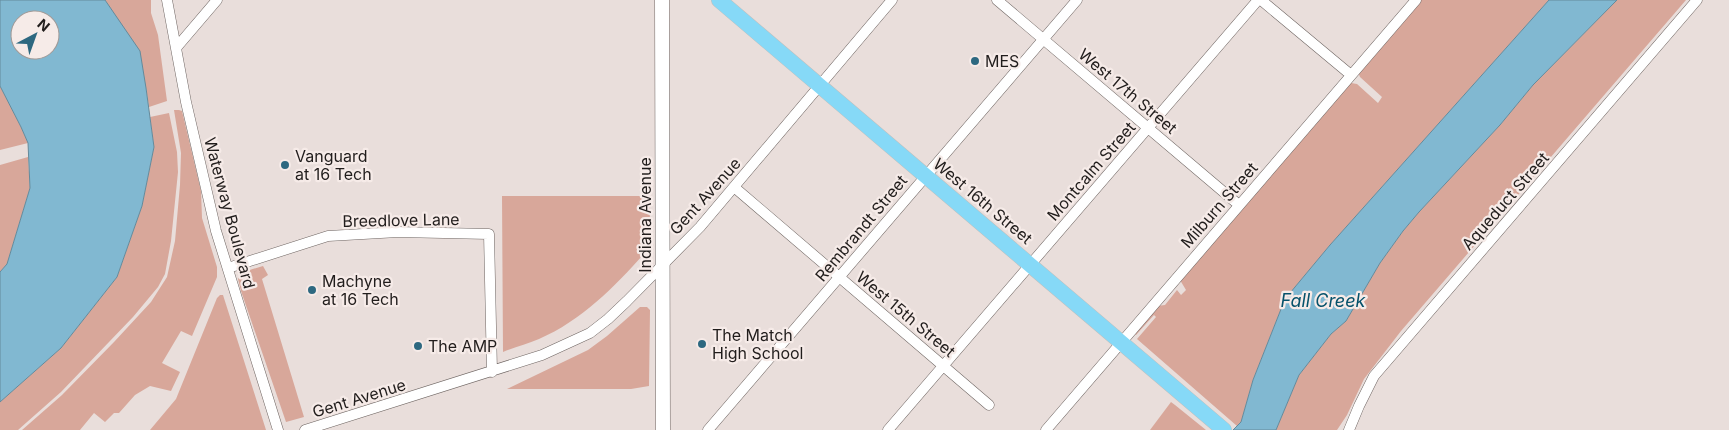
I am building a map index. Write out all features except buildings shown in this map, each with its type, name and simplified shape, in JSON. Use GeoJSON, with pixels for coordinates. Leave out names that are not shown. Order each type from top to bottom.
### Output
{"type":"FeatureCollection","features":[{"type":"Feature","properties":{"kind":"main road","name":"Indiana Avenue"},"geometry":{"type":"LineString","coordinates":[[662,0],[662,430]]}},
{"type":"Feature","properties":{"kind":"main road","name":"West 16th Street"},"geometry":{"type":"LineString","coordinates":[[718,0],[1031,264],[1224,430]]}},
{"type":"Feature","properties":{"kind":"street","name":"Waterway Boulevard"},"geometry":{"type":"LineString","coordinates":[[167,0],[200,163],[216,231],[278,430]]}},
{"type":"Feature","properties":{"kind":"street"},"geometry":{"type":"LineString","coordinates":[[176,48],[217,0]]}},
{"type":"Feature","properties":{"kind":"street","name":"Gent Avenue"},"geometry":{"type":"LineString","coordinates":[[305,430],[542,355],[590,333],[608,319],[700,227],[892,0]]}},
{"type":"Feature","properties":{"kind":"street","name":"West 17th Street"},"geometry":{"type":"LineString","coordinates":[[997,0],[1239,205]]}},
{"type":"Feature","properties":{"kind":"street","name":"Rembrandt Street"},"geometry":{"type":"LineString","coordinates":[[708,430],[1077,0]]}},
{"type":"Feature","properties":{"kind":"street"},"geometry":{"type":"LineString","coordinates":[[1260,0],[1351,75]]}},
{"type":"Feature","properties":{"kind":"street","name":"Montcalm Street"},"geometry":{"type":"LineString","coordinates":[[888,430],[1260,0]]}},
{"type":"Feature","properties":{"kind":"street","name":"Milburn Street"},"geometry":{"type":"LineString","coordinates":[[1046,430],[1416,0]]}},
{"type":"Feature","properties":{"kind":"street","name":"Aqueduct Street"},"geometry":{"type":"LineString","coordinates":[[1348,430],[1374,376],[1697,0]]}},
{"type":"Feature","properties":{"kind":"street","name":"West 15th Street"},"geometry":{"type":"LineString","coordinates":[[734,187],[989,405]]}},
{"type":"Feature","properties":{"kind":"street","name":"Breedlove Lane"},"geometry":{"type":"LineString","coordinates":[[228,268],[328,236],[398,232],[489,234],[492,372]]}},
{"type":"Feature","properties":{"kind":"shaded area"},"geometry":{"type":"Polygon","coordinates":[[[105,0],[151,0],[151,13],[158,35],[167,101],[149,107],[146,88],[114,14],[105,0]]]}},
{"type":"Feature","properties":{"kind":"shaded area"},"geometry":{"type":"Polygon","coordinates":[[[1420,0],[1549,0],[1330,245],[1285,299],[1253,380],[1241,422],[1237,426],[1137,339],[1156,317],[1154,315],[1135,334],[1157,306],[1165,305],[1177,290],[1181,295],[1186,290],[1180,280],[1351,83],[1357,84],[1378,103],[1382,97],[1360,77],[1358,72],[1420,0]]]}},
{"type":"Feature","properties":{"kind":"shaded area"},"geometry":{"type":"Polygon","coordinates":[[[1617,0],[1686,0],[1401,331],[1364,379],[1347,415],[1337,430],[1276,430],[1299,375],[1331,334],[1346,321],[1380,263],[1403,231],[1500,125],[1533,85],[1617,0]]]}},
{"type":"Feature","properties":{"kind":"shaded area"},"geometry":{"type":"Polygon","coordinates":[[[0,86],[28,143],[0,150],[0,86]]]}},
{"type":"Feature","properties":{"kind":"shaded area"},"geometry":{"type":"Polygon","coordinates":[[[174,110],[182,111],[201,191],[202,218],[217,267],[217,277],[192,336],[181,331],[162,363],[180,372],[171,391],[150,386],[135,395],[119,413],[114,413],[105,422],[94,413],[80,430],[22,430],[62,395],[114,342],[151,302],[167,277],[175,241],[180,185],[181,153],[174,110]]]}},
{"type":"Feature","properties":{"kind":"shaded area"},"geometry":{"type":"Polygon","coordinates":[[[169,113],[177,152],[178,172],[171,241],[165,274],[158,287],[133,317],[61,392],[18,430],[0,430],[0,402],[61,348],[117,277],[142,206],[154,147],[150,117],[169,113]]]}},
{"type":"Feature","properties":{"kind":"shaded area"},"geometry":{"type":"Polygon","coordinates":[[[28,157],[30,188],[7,264],[0,272],[0,165],[28,157]]]}},
{"type":"Feature","properties":{"kind":"shaded area"},"geometry":{"type":"Polygon","coordinates":[[[502,196],[649,196],[651,246],[614,286],[571,321],[539,339],[503,352],[502,196]]]}},
{"type":"Feature","properties":{"kind":"shaded area"},"geometry":{"type":"Polygon","coordinates":[[[263,266],[268,275],[262,279],[304,417],[286,422],[238,279],[243,272],[263,266]]]}},
{"type":"Feature","properties":{"kind":"shaded area"},"geometry":{"type":"Polygon","coordinates":[[[223,295],[266,430],[150,430],[176,399],[217,298],[223,295]]]}},
{"type":"Feature","properties":{"kind":"shaded area"},"geometry":{"type":"Polygon","coordinates":[[[640,307],[647,307],[650,310],[649,386],[631,389],[507,389],[588,350],[640,307]]]}},
{"type":"Feature","properties":{"kind":"shaded area"},"geometry":{"type":"Polygon","coordinates":[[[1171,402],[1175,405],[1206,430],[1150,430],[1171,402]]]}},
{"type":"Feature","properties":{"kind":"water"},"geometry":{"type":"Polygon","coordinates":[[[0,0],[105,0],[140,51],[154,147],[142,206],[117,277],[61,348],[0,402],[0,272],[7,264],[30,188],[28,143],[0,86],[0,0]]]}},
{"type":"Feature","properties":{"kind":"water","name":"Fall Creek"},"geometry":{"type":"Polygon","coordinates":[[[1549,0],[1617,0],[1533,85],[1500,125],[1403,231],[1380,263],[1346,321],[1331,334],[1299,375],[1276,430],[1233,430],[1241,422],[1253,380],[1285,299],[1330,245],[1549,0]]]}},
{"type":"Feature","properties":{"kind":"place","name":"MES"},"geometry":{"type":"Point","coordinates":[975,61]}},
{"type":"Feature","properties":{"kind":"place","name":"Vanguard at 16 Tech"},"geometry":{"type":"Point","coordinates":[285,165]}},
{"type":"Feature","properties":{"kind":"place","name":"Machyne at 16 Tech"},"geometry":{"type":"Point","coordinates":[312,290]}},
{"type":"Feature","properties":{"kind":"place","name":"The Match High School"},"geometry":{"type":"Point","coordinates":[702,344]}},
{"type":"Feature","properties":{"kind":"place","name":"The AMP"},"geometry":{"type":"Point","coordinates":[418,346]}}]}
